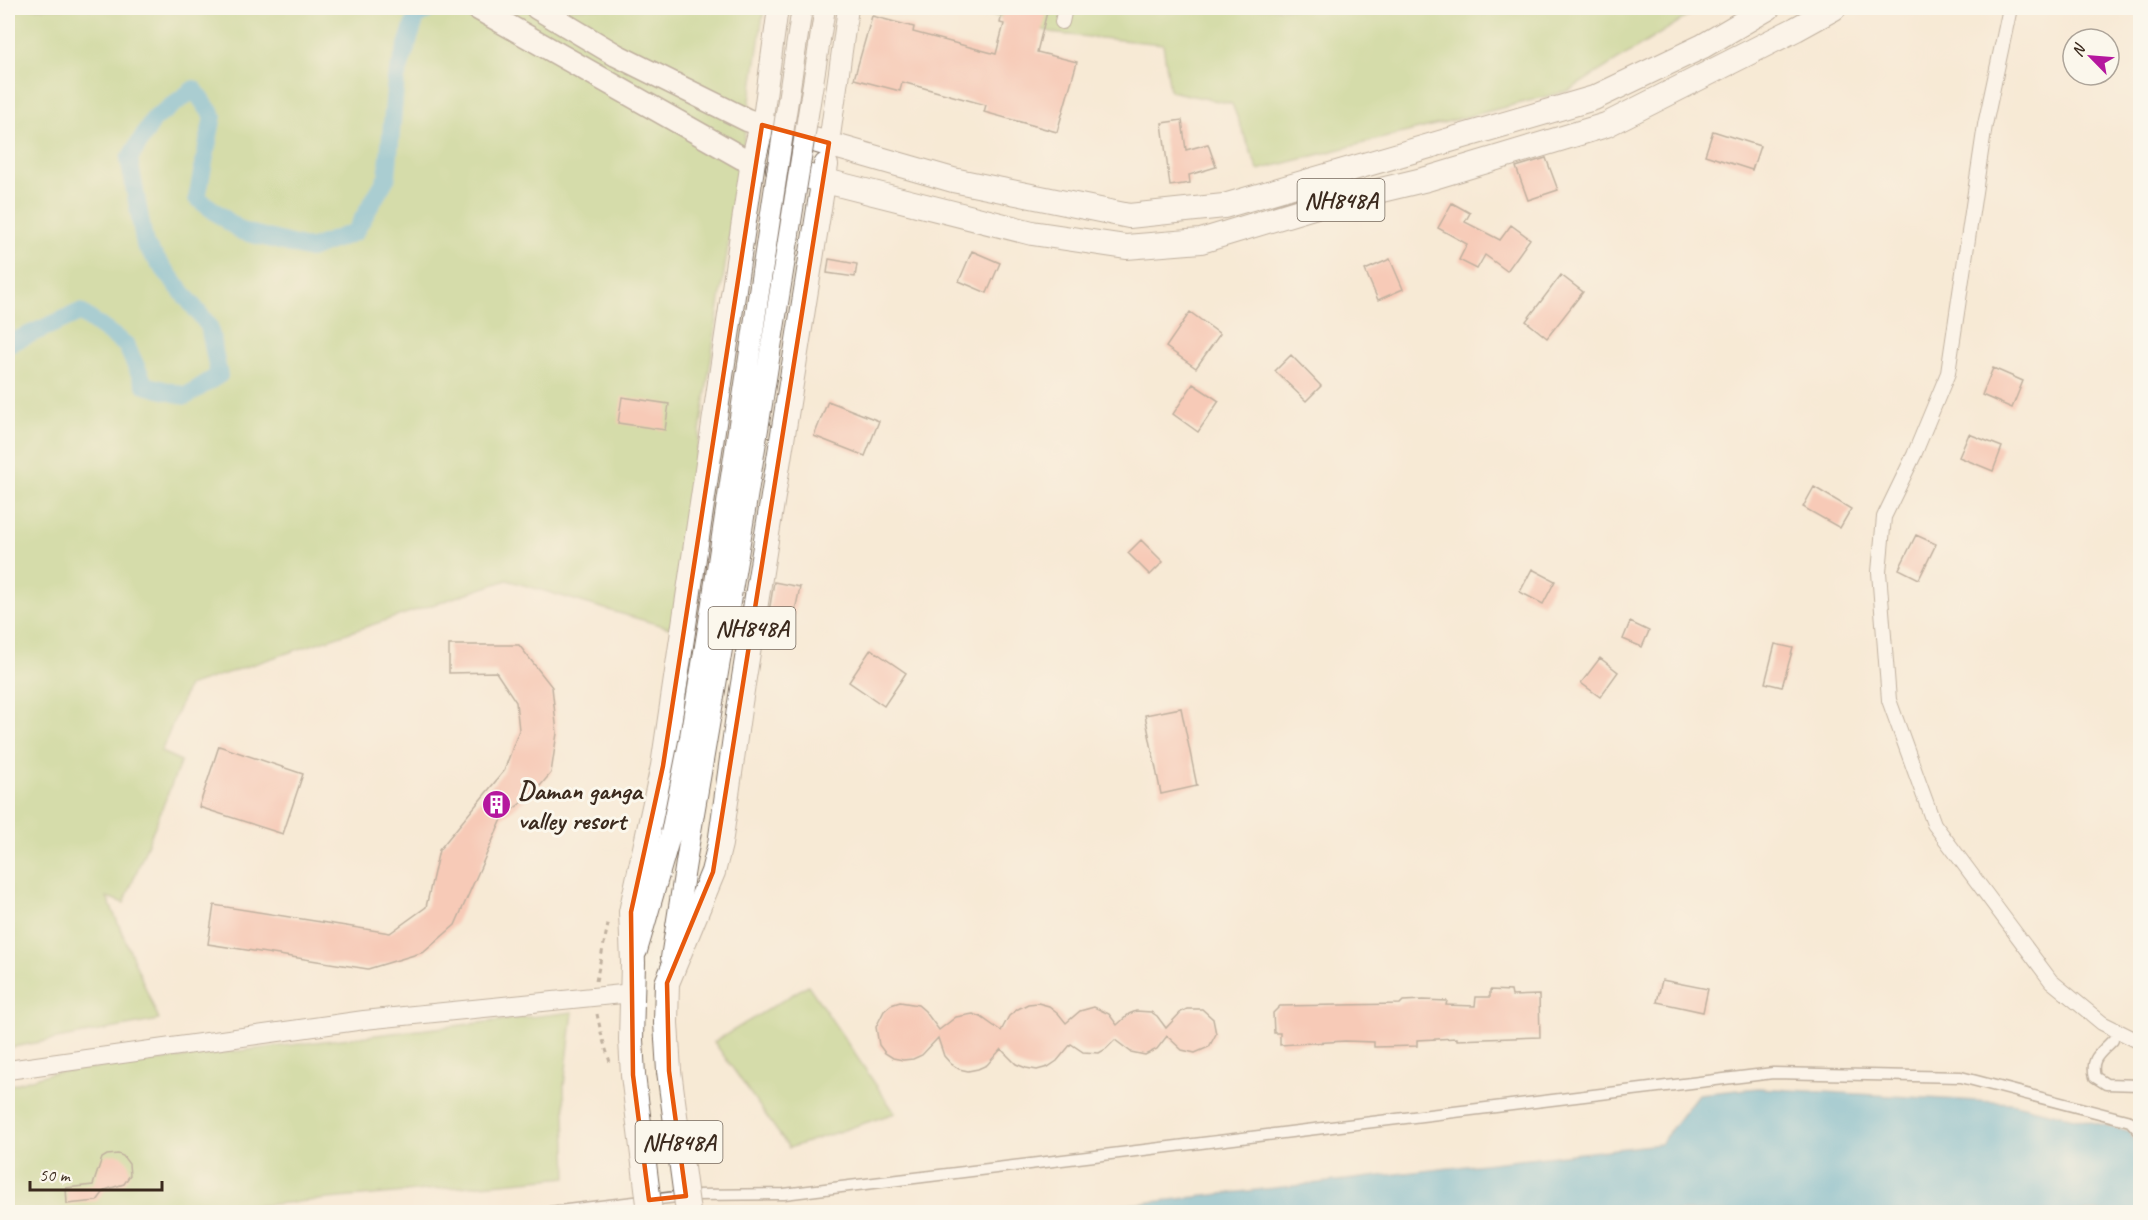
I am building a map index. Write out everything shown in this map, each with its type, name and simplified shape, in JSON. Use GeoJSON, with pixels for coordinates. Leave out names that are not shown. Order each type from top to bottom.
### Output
{"type":"FeatureCollection","features":[{"type":"Feature","properties":{"kind":"highway","name":"NH848A"},"geometry":{"type":"LineString","coordinates":[[688,1212],[669,1071],[666,1023],[667,983],[713,872],[720,844],[739,709],[829,143],[953,180],[1129,216],[1224,206],[1594,98],[1703,45],[1768,8]]}},
{"type":"Feature","properties":{"kind":"highway","name":"NH848A"},"geometry":{"type":"LineString","coordinates":[[824,179],[1032,233],[1126,248],[1201,241],[1323,204],[1427,179],[1606,124],[1834,8]]}},
{"type":"Feature","properties":{"kind":"highway"},"geometry":{"type":"LineString","coordinates":[[623,1073],[631,1040],[633,963],[631,912],[663,766],[753,161],[762,125],[829,143]]}},
{"type":"Feature","properties":{"kind":"highway"},"geometry":{"type":"LineString","coordinates":[[753,161],[785,171],[824,179]]}},
{"type":"Feature","properties":{"kind":"highway","name":"NH848A"},"geometry":{"type":"LineString","coordinates":[[623,1073],[650,1212]]}},
{"type":"Feature","properties":{"kind":"main road"},"geometry":{"type":"LineString","coordinates":[[537,8],[616,54],[747,120],[762,125],[778,8]]}},
{"type":"Feature","properties":{"kind":"main road"},"geometry":{"type":"LineString","coordinates":[[667,983],[690,737],[802,8]]}},
{"type":"Feature","properties":{"kind":"main road"},"geometry":{"type":"LineString","coordinates":[[633,963],[680,835],[735,572],[825,8]]}},
{"type":"Feature","properties":{"kind":"main road"},"geometry":{"type":"LineString","coordinates":[[829,143],[848,8]]}},
{"type":"Feature","properties":{"kind":"main road"},"geometry":{"type":"LineString","coordinates":[[485,13],[742,158],[753,161]]}},
{"type":"Feature","properties":{"kind":"street"},"geometry":{"type":"LineString","coordinates":[[1062,22],[1065,8]]}},
{"type":"Feature","properties":{"kind":"street"},"geometry":{"type":"LineString","coordinates":[[2010,8],[1985,125],[1948,373],[1914,455],[1884,517],[1879,572],[1889,700],[1934,824],[2051,981],[2102,1023],[2140,1042]]}},
{"type":"Feature","properties":{"kind":"street"},"geometry":{"type":"LineString","coordinates":[[8,1070],[364,1020],[632,993]]}},
{"type":"Feature","properties":{"kind":"street"},"geometry":{"type":"LineString","coordinates":[[2113,1040],[2096,1059],[2093,1066],[2095,1077],[2106,1084],[2140,1085]]}},
{"type":"Feature","properties":{"kind":"street"},"geometry":{"type":"LineString","coordinates":[[550,1212],[693,1195],[796,1192],[1773,1073],[1961,1077],[2129,1121],[2140,1131]]}},
{"type":"Feature","properties":{"kind":"street"},"geometry":{"type":"LineString","coordinates":[[2129,1121],[2140,1114]]}},
{"type":"Feature","properties":{"kind":"path"},"geometry":{"type":"LineString","coordinates":[[602,1037],[623,1073]]}},
{"type":"Feature","properties":{"kind":"highlighted area"},"geometry":{"type":"Polygon","coordinates":[[[762,125],[829,143],[713,872],[667,983],[669,1071],[686,1196],[649,1200],[633,1075],[631,912],[663,766],[762,125]]]}},
{"type":"Feature","properties":{"kind":"green space"},"geometry":{"type":"Polygon","coordinates":[[[8,8],[764,8],[678,578],[673,629],[507,580],[188,686],[161,752],[181,761],[124,903],[107,897],[159,1020],[8,1048],[8,8]]]}},
{"type":"Feature","properties":{"kind":"green space"},"geometry":{"type":"Polygon","coordinates":[[[967,8],[1701,8],[1568,91],[1258,170],[1232,104],[1170,91],[1163,44],[1058,34],[967,8]]]}},
{"type":"Feature","properties":{"kind":"green space"},"geometry":{"type":"Polygon","coordinates":[[[808,985],[895,1113],[789,1148],[714,1042],[808,985]]]}},
{"type":"Feature","properties":{"kind":"green space"},"geometry":{"type":"Polygon","coordinates":[[[573,1012],[564,1086],[567,1177],[188,1212],[8,1212],[8,1086],[51,1073],[573,1012]]]}},
{"type":"Feature","properties":{"kind":"water"},"geometry":{"type":"Polygon","coordinates":[[[1758,1088],[2011,1103],[2129,1131],[2140,1151],[2140,1212],[1021,1212],[1073,1211],[1660,1144],[1698,1094],[1758,1088]]]}},
{"type":"Feature","properties":{"kind":"building"},"geometry":{"type":"Polygon","coordinates":[[[1003,8],[1048,8],[1037,52],[1077,62],[1057,132],[984,112],[986,105],[902,82],[900,91],[854,79],[872,16],[914,27],[913,32],[996,54],[1004,24],[1000,23],[1003,8]]]}},
{"type":"Feature","properties":{"kind":"building"},"geometry":{"type":"Polygon","coordinates":[[[1182,120],[1186,150],[1208,144],[1216,167],[1189,175],[1190,183],[1170,186],[1162,123],[1182,120]]]}},
{"type":"Feature","properties":{"kind":"building"},"geometry":{"type":"Polygon","coordinates":[[[1713,131],[1760,146],[1752,170],[1705,155],[1713,131]]]}},
{"type":"Feature","properties":{"kind":"building"},"geometry":{"type":"Polygon","coordinates":[[[1546,158],[1558,190],[1528,200],[1516,167],[1546,158]]]}},
{"type":"Feature","properties":{"kind":"building"},"geometry":{"type":"Polygon","coordinates":[[[1452,203],[1470,213],[1465,222],[1500,240],[1511,225],[1530,239],[1507,271],[1485,255],[1477,269],[1459,260],[1467,244],[1438,228],[1452,203]]]}},
{"type":"Feature","properties":{"kind":"building"},"geometry":{"type":"Polygon","coordinates":[[[972,251],[1000,263],[987,293],[959,281],[972,251]]]}},
{"type":"Feature","properties":{"kind":"building"},"geometry":{"type":"Polygon","coordinates":[[[829,259],[857,264],[855,277],[827,273],[829,259]]]}},
{"type":"Feature","properties":{"kind":"building"},"geometry":{"type":"Polygon","coordinates":[[[1390,259],[1403,289],[1378,300],[1365,270],[1390,259]]]}},
{"type":"Feature","properties":{"kind":"building"},"geometry":{"type":"Polygon","coordinates":[[[1561,275],[1583,292],[1547,338],[1526,321],[1561,275]]]}},
{"type":"Feature","properties":{"kind":"building"},"geometry":{"type":"Polygon","coordinates":[[[1190,312],[1220,334],[1196,368],[1166,347],[1190,312]]]}},
{"type":"Feature","properties":{"kind":"building"},"geometry":{"type":"Polygon","coordinates":[[[1291,355],[1321,386],[1306,401],[1275,371],[1291,355]]]}},
{"type":"Feature","properties":{"kind":"building"},"geometry":{"type":"Polygon","coordinates":[[[1993,368],[2023,381],[2012,408],[1982,395],[1993,368]]]}},
{"type":"Feature","properties":{"kind":"building"},"geometry":{"type":"Polygon","coordinates":[[[1193,384],[1219,401],[1198,432],[1173,414],[1193,384]]]}},
{"type":"Feature","properties":{"kind":"building"},"geometry":{"type":"Polygon","coordinates":[[[622,397],[669,404],[665,430],[618,423],[622,397]]]}},
{"type":"Feature","properties":{"kind":"building"},"geometry":{"type":"Polygon","coordinates":[[[828,401],[879,421],[865,456],[814,436],[828,401]]]}},
{"type":"Feature","properties":{"kind":"building"},"geometry":{"type":"Polygon","coordinates":[[[1969,434],[2002,447],[1993,471],[1959,457],[1969,434]]]}},
{"type":"Feature","properties":{"kind":"building"},"geometry":{"type":"Polygon","coordinates":[[[1814,487],[1851,509],[1840,528],[1803,507],[1814,487]]]}},
{"type":"Feature","properties":{"kind":"building"},"geometry":{"type":"Polygon","coordinates":[[[1916,535],[1936,544],[1919,579],[1899,569],[1916,535]]]}},
{"type":"Feature","properties":{"kind":"building"},"geometry":{"type":"Polygon","coordinates":[[[1141,540],[1163,562],[1150,575],[1128,553],[1141,540]]]}},
{"type":"Feature","properties":{"kind":"building"},"geometry":{"type":"Polygon","coordinates":[[[1532,569],[1555,581],[1543,604],[1520,592],[1532,569]]]}},
{"type":"Feature","properties":{"kind":"building"},"geometry":{"type":"Polygon","coordinates":[[[774,582],[800,587],[794,616],[769,612],[774,582]]]}},
{"type":"Feature","properties":{"kind":"building"},"geometry":{"type":"Polygon","coordinates":[[[1630,622],[1649,631],[1642,647],[1623,639],[1630,622]]]}},
{"type":"Feature","properties":{"kind":"building"},"geometry":{"type":"Polygon","coordinates":[[[1775,644],[1793,648],[1782,687],[1765,683],[1775,644]]]}},
{"type":"Feature","properties":{"kind":"building","name":"Daman ganga valley resort"},"geometry":{"type":"Polygon","coordinates":[[[449,645],[519,645],[552,687],[557,733],[551,773],[534,793],[503,817],[455,925],[424,952],[368,969],[208,944],[214,905],[390,933],[426,907],[439,850],[504,771],[519,730],[516,702],[496,672],[449,673],[449,645]]]}},
{"type":"Feature","properties":{"kind":"building"},"geometry":{"type":"Polygon","coordinates":[[[871,649],[906,673],[884,706],[849,682],[871,649]]]}},
{"type":"Feature","properties":{"kind":"building"},"geometry":{"type":"Polygon","coordinates":[[[1600,658],[1618,672],[1600,697],[1581,683],[1600,658]]]}},
{"type":"Feature","properties":{"kind":"building"},"geometry":{"type":"Polygon","coordinates":[[[1181,708],[1197,786],[1161,794],[1145,715],[1181,708]]]}},
{"type":"Feature","properties":{"kind":"building"},"geometry":{"type":"Polygon","coordinates":[[[219,746],[303,774],[283,834],[199,807],[219,746]]]}},
{"type":"Feature","properties":{"kind":"building"},"geometry":{"type":"Polygon","coordinates":[[[1662,980],[1708,989],[1703,1012],[1657,1002],[1662,980]]]}},
{"type":"Feature","properties":{"kind":"building"},"geometry":{"type":"Polygon","coordinates":[[[1490,990],[1511,991],[1512,996],[1539,995],[1540,1037],[1417,1040],[1417,1046],[1374,1047],[1374,1042],[1345,1041],[1280,1045],[1280,1033],[1274,1033],[1273,1013],[1280,1006],[1400,1004],[1403,1001],[1423,1000],[1447,1001],[1446,1005],[1475,1006],[1476,997],[1490,997],[1490,990]]]}},
{"type":"Feature","properties":{"kind":"building"},"geometry":{"type":"Polygon","coordinates":[[[900,1002],[918,1005],[939,1030],[956,1017],[973,1014],[1001,1031],[1009,1016],[1018,1009],[1028,1004],[1038,1003],[1049,1006],[1066,1023],[1080,1011],[1094,1007],[1109,1014],[1117,1025],[1136,1011],[1151,1012],[1166,1028],[1181,1012],[1187,1009],[1202,1009],[1213,1019],[1216,1034],[1209,1047],[1195,1053],[1182,1050],[1167,1036],[1157,1049],[1145,1055],[1131,1052],[1115,1040],[1099,1053],[1083,1052],[1071,1044],[1057,1061],[1037,1070],[1016,1064],[1001,1049],[987,1065],[968,1071],[951,1064],[944,1056],[938,1038],[922,1055],[913,1059],[893,1058],[885,1053],[879,1045],[876,1027],[884,1011],[900,1002]]]}},
{"type":"Feature","properties":{"kind":"building"},"geometry":{"type":"Polygon","coordinates":[[[118,1154],[123,1156],[129,1164],[130,1175],[124,1184],[105,1190],[97,1201],[67,1204],[66,1188],[93,1185],[102,1158],[118,1154]]]}},
{"type":"Feature","properties":{"kind":"waterway"},"geometry":{"type":"LineString","coordinates":[[8,344],[80,312],[126,345],[145,385],[186,396],[219,375],[209,326],[145,245],[129,159],[154,119],[194,89],[213,116],[197,198],[241,231],[310,249],[355,232],[387,177],[396,79],[416,17],[431,8]]}},
{"type":"Feature","properties":{"kind":"place","name":"Daman ganga valley resort"},"geometry":{"type":"Point","coordinates":[497,805]}}]}
